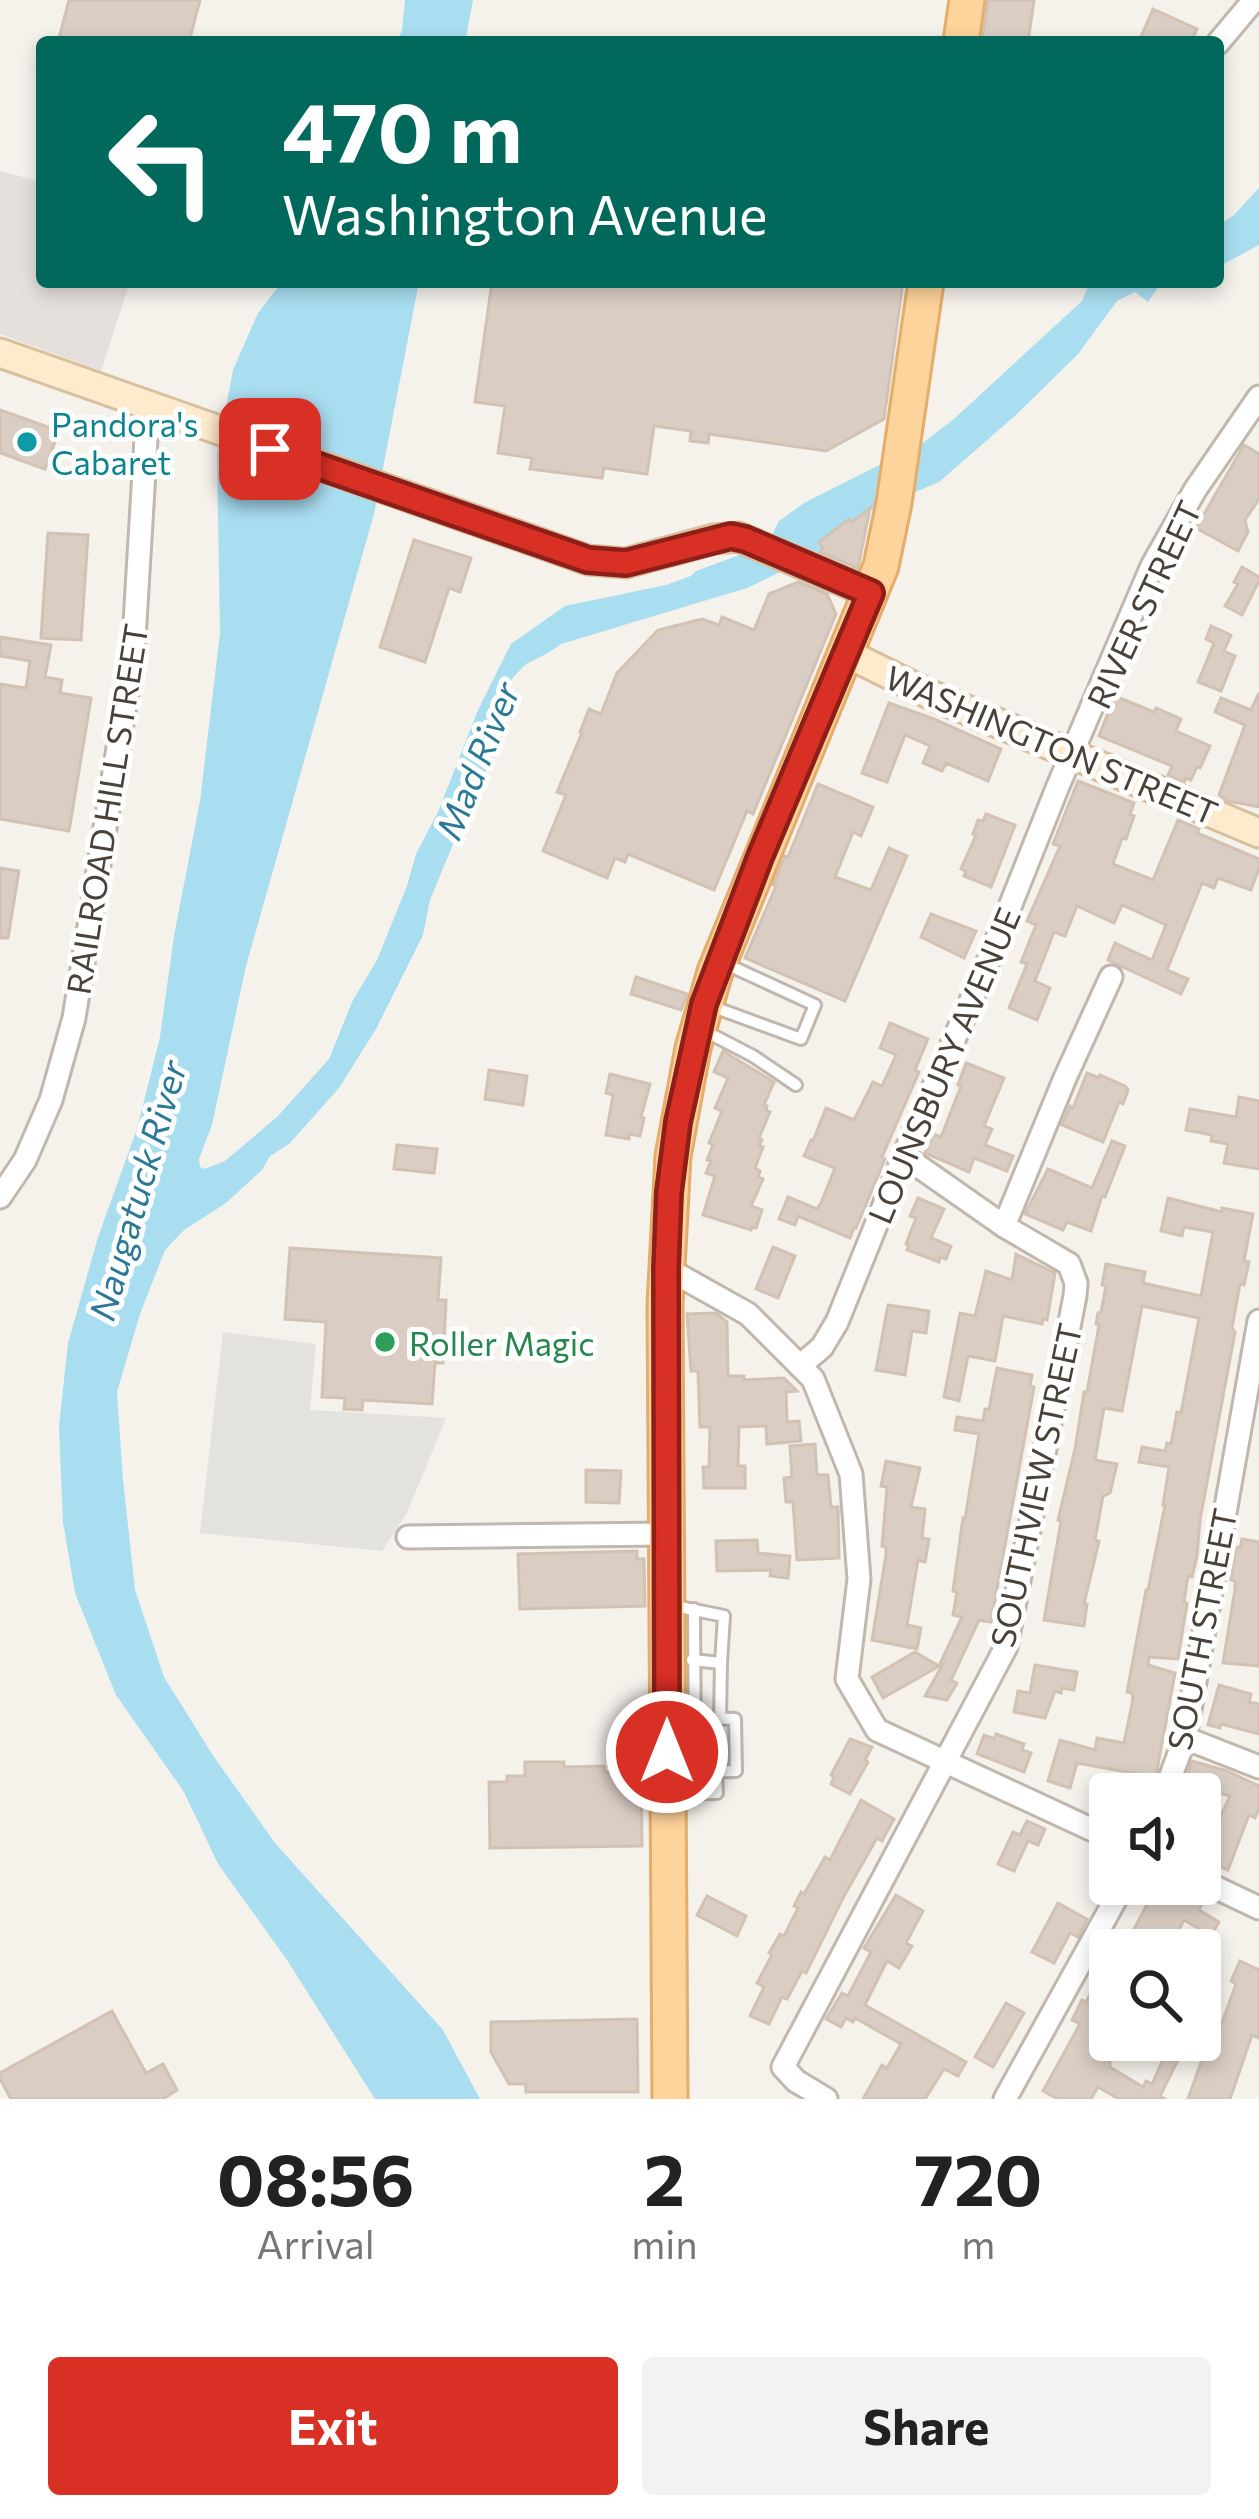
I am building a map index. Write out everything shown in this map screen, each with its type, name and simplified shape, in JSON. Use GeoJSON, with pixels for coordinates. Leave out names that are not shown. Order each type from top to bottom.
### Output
{"type":"FeatureCollection","features":[{"type":"Feature","properties":{"kind":"main road"},"geometry":{"type":"LineString","coordinates":[[962,36],[967,0]]}},
{"type":"Feature","properties":{"kind":"main road"},"geometry":{"type":"LineString","coordinates":[[670,2099],[668,1794],[680,1718],[681,1659],[680,1607],[667,1534],[666,1268],[673,1156],[701,1016],[719,961],[881,566],[925,288]]}},
{"type":"Feature","properties":{"kind":"main road"},"geometry":{"type":"LineString","coordinates":[[0,352],[600,563],[634,561],[738,537],[871,593]]}},
{"type":"Feature","properties":{"kind":"main road","name":"WASHINGTON STREET"},"geometry":{"type":"LineString","coordinates":[[846,653],[931,694],[1259,833]]}},
{"type":"Feature","properties":{"kind":"street"},"geometry":{"type":"LineString","coordinates":[[1224,36],[1254,0]]}},
{"type":"Feature","properties":{"kind":"street","name":"RIVER STREET"},"geometry":{"type":"LineString","coordinates":[[1073,755],[1165,541],[1259,397]]}},
{"type":"Feature","properties":{"kind":"street","name":"RAILROAD HILL STREET"},"geometry":{"type":"LineString","coordinates":[[0,1197],[25,1160],[51,1100],[74,1018],[133,656],[148,405]]}},
{"type":"Feature","properties":{"kind":"street","name":"LOUNSBURY AVENUE"},"geometry":{"type":"LineString","coordinates":[[800,1366],[822,1347],[837,1322],[1073,755]]}},
{"type":"Feature","properties":{"kind":"street"},"geometry":{"type":"LineString","coordinates":[[1004,1226],[1111,977]]}},
{"type":"Feature","properties":{"kind":"street","name":"SOUTHVIEW STREET"},"geometry":{"type":"LineString","coordinates":[[826,2099],[783,2067],[1006,1647],[1075,1296],[1069,1264],[1004,1226],[904,1156]]}},
{"type":"Feature","properties":{"kind":"street"},"geometry":{"type":"LineString","coordinates":[[666,1268],[748,1314],[813,1379],[850,1474],[860,1579],[847,1679],[877,1730],[1089,1828]]}},
{"type":"Feature","properties":{"kind":"street","name":"SOUTH STREET"},"geometry":{"type":"LineString","coordinates":[[1172,1773],[1185,1738],[1259,1321]]}},
{"type":"Feature","properties":{"kind":"street"},"geometry":{"type":"LineString","coordinates":[[408,1537],[667,1534]]}},
{"type":"Feature","properties":{"kind":"street"},"geometry":{"type":"LineString","coordinates":[[1185,1738],[1259,1767]]}},
{"type":"Feature","properties":{"kind":"street"},"geometry":{"type":"LineString","coordinates":[[1221,1890],[1259,1908]]}},
{"type":"Feature","properties":{"kind":"street"},"geometry":{"type":"LineString","coordinates":[[1005,2099],[1112,1905]]}},
{"type":"Feature","properties":{"kind":"lane"},"geometry":{"type":"LineString","coordinates":[[701,1016],[801,1039],[814,1005],[719,961]]}},
{"type":"Feature","properties":{"kind":"lane"},"geometry":{"type":"LineString","coordinates":[[701,1016],[796,1085]]}},
{"type":"Feature","properties":{"kind":"lane"},"geometry":{"type":"LineString","coordinates":[[680,1607],[724,1616],[715,1740]]}},
{"type":"Feature","properties":{"kind":"lane"},"geometry":{"type":"LineString","coordinates":[[681,1659],[721,1663]]}},
{"type":"Feature","properties":{"kind":"lane"},"geometry":{"type":"LineString","coordinates":[[680,1718],[717,1719],[736,1719],[736,1771],[694,1772],[680,1718]]}},
{"type":"Feature","properties":{"kind":"lane"},"geometry":{"type":"LineString","coordinates":[[668,1794],[717,1793],[716,1755]]}},
{"type":"Feature","properties":{"kind":"shaded area"},"geometry":{"type":"Polygon","coordinates":[[[0,171],[36,180],[36,288],[128,288],[101,371],[0,334],[0,171]]]}},
{"type":"Feature","properties":{"kind":"shaded area"},"geometry":{"type":"Polygon","coordinates":[[[223,1332],[316,1344],[310,1410],[446,1418],[407,1513],[382,1551],[200,1533],[223,1332]]]}},
{"type":"Feature","properties":{"kind":"water"},"geometry":{"type":"Polygon","coordinates":[[[405,0],[473,0],[466,36],[400,36],[405,0]]]}},
{"type":"Feature","properties":{"kind":"water"},"geometry":{"type":"Polygon","coordinates":[[[1259,188],[1259,245],[1224,264],[1224,221],[1259,188]]]}},
{"type":"Feature","properties":{"kind":"water"},"geometry":{"type":"Polygon","coordinates":[[[277,288],[418,288],[374,514],[246,966],[212,1125],[199,1159],[205,1169],[225,1161],[278,1116],[329,1059],[353,1000],[377,960],[416,854],[511,644],[565,606],[666,585],[771,537],[779,521],[804,503],[923,443],[954,419],[1082,301],[1087,288],[1158,288],[1148,302],[1135,292],[1117,301],[1078,354],[939,482],[861,515],[820,542],[819,553],[747,588],[561,644],[514,676],[507,689],[506,730],[430,900],[423,935],[376,1029],[339,1088],[289,1144],[270,1156],[262,1170],[226,1203],[184,1230],[165,1250],[140,1314],[117,1392],[135,1590],[164,1677],[275,1843],[443,2030],[480,2099],[375,2099],[287,1960],[218,1864],[184,1792],[116,1695],[75,1593],[63,1522],[59,1426],[68,1343],[98,1237],[137,1129],[160,1037],[200,801],[220,633],[217,455],[233,370],[258,313],[277,288]]]}},
{"type":"Feature","properties":{"kind":"building"},"geometry":{"type":"Polygon","coordinates":[[[69,0],[200,0],[191,36],[60,36],[69,0]]]}},
{"type":"Feature","properties":{"kind":"building"},"geometry":{"type":"Polygon","coordinates":[[[988,0],[1034,0],[1029,36],[983,36],[988,0]]]}},
{"type":"Feature","properties":{"kind":"building"},"geometry":{"type":"Polygon","coordinates":[[[1153,9],[1197,29],[1194,36],[1141,36],[1153,9]]]}},
{"type":"Feature","properties":{"kind":"building"},"geometry":{"type":"Polygon","coordinates":[[[491,288],[902,288],[884,419],[826,451],[709,434],[708,443],[690,441],[691,431],[654,426],[647,474],[604,468],[602,478],[530,469],[532,458],[498,453],[505,406],[475,402],[491,288]]]}},
{"type":"Feature","properties":{"kind":"building","name":"Pandora's Cabaret"},"geometry":{"type":"Polygon","coordinates":[[[0,410],[59,431],[45,469],[0,453],[0,410]]]}},
{"type":"Feature","properties":{"kind":"building"},"geometry":{"type":"Polygon","coordinates":[[[1244,445],[1259,454],[1259,499],[1245,520],[1248,532],[1238,551],[1196,528],[1244,445]]]}},
{"type":"Feature","properties":{"kind":"building"},"geometry":{"type":"Polygon","coordinates":[[[870,508],[858,568],[820,552],[819,542],[870,508]]]}},
{"type":"Feature","properties":{"kind":"building"},"geometry":{"type":"Polygon","coordinates":[[[48,533],[88,535],[81,640],[41,638],[48,533]]]}},
{"type":"Feature","properties":{"kind":"building"},"geometry":{"type":"Polygon","coordinates":[[[414,540],[471,558],[460,592],[449,588],[425,662],[380,647],[414,540]]]}},
{"type":"Feature","properties":{"kind":"building"},"geometry":{"type":"Polygon","coordinates":[[[1242,567],[1259,581],[1242,615],[1225,606],[1242,567]]]}},
{"type":"Feature","properties":{"kind":"building"},"geometry":{"type":"Polygon","coordinates":[[[798,582],[827,594],[836,614],[753,814],[747,811],[714,890],[628,854],[625,862],[615,858],[607,878],[543,851],[566,795],[557,792],[589,709],[601,714],[617,673],[658,630],[702,619],[719,625],[722,617],[754,630],[769,594],[798,582]]]}},
{"type":"Feature","properties":{"kind":"building"},"geometry":{"type":"Polygon","coordinates":[[[1211,626],[1231,635],[1224,651],[1235,656],[1221,691],[1198,682],[1214,643],[1206,639],[1211,626]]]}},
{"type":"Feature","properties":{"kind":"building"},"geometry":{"type":"Polygon","coordinates":[[[0,637],[51,645],[45,677],[62,680],[60,693],[91,698],[69,831],[0,819],[0,684],[26,688],[30,661],[0,656],[0,637]]]}},
{"type":"Feature","properties":{"kind":"building"},"geometry":{"type":"Polygon","coordinates":[[[1259,693],[1259,807],[1219,795],[1245,725],[1215,712],[1221,698],[1251,710],[1259,693]]]}},
{"type":"Feature","properties":{"kind":"building"},"geometry":{"type":"Polygon","coordinates":[[[1115,696],[1181,719],[1176,731],[1210,746],[1191,780],[1168,775],[1172,766],[1099,736],[1115,696]]]}},
{"type":"Feature","properties":{"kind":"building"},"geometry":{"type":"Polygon","coordinates":[[[889,703],[1001,749],[988,781],[946,763],[942,771],[923,763],[930,746],[905,735],[887,782],[862,773],[889,703]]]}},
{"type":"Feature","properties":{"kind":"building"},"geometry":{"type":"Polygon","coordinates":[[[1078,781],[1134,803],[1130,815],[1134,816],[1113,864],[1153,880],[1178,820],[1259,859],[1259,868],[1251,890],[1218,878],[1214,888],[1202,883],[1167,970],[1188,979],[1181,994],[1108,960],[1115,943],[1152,960],[1166,925],[1122,905],[1114,923],[1077,906],[1065,936],[1054,932],[1035,981],[1050,988],[1037,1020],[1009,1008],[1036,925],[1027,921],[1060,846],[1053,844],[1078,781]]]}},
{"type":"Feature","properties":{"kind":"building"},"geometry":{"type":"Polygon","coordinates":[[[818,784],[873,807],[861,836],[853,832],[835,877],[871,890],[889,848],[907,856],[845,1001],[745,958],[818,784]]]}},
{"type":"Feature","properties":{"kind":"building"},"geometry":{"type":"Polygon","coordinates":[[[986,814],[1015,825],[991,887],[964,876],[966,871],[961,869],[978,820],[983,821],[986,814]]]}},
{"type":"Feature","properties":{"kind":"building"},"geometry":{"type":"Polygon","coordinates":[[[0,868],[19,871],[8,938],[0,938],[0,868]]]}},
{"type":"Feature","properties":{"kind":"building"},"geometry":{"type":"Polygon","coordinates":[[[931,914],[976,931],[964,958],[921,937],[931,914]]]}},
{"type":"Feature","properties":{"kind":"building"},"geometry":{"type":"Polygon","coordinates":[[[636,977],[687,994],[681,1010],[631,994],[636,977]]]}},
{"type":"Feature","properties":{"kind":"building"},"geometry":{"type":"Polygon","coordinates":[[[890,1023],[928,1039],[856,1228],[850,1238],[798,1216],[795,1225],[779,1219],[788,1197],[817,1209],[821,1203],[835,1168],[804,1156],[826,1108],[854,1120],[873,1082],[882,1086],[896,1055],[880,1048],[890,1023]]]}},
{"type":"Feature","properties":{"kind":"building"},"geometry":{"type":"Polygon","coordinates":[[[723,1051],[774,1082],[764,1105],[770,1112],[759,1138],[763,1147],[755,1168],[763,1179],[751,1206],[762,1210],[751,1230],[703,1215],[715,1176],[706,1173],[713,1145],[709,1143],[722,1111],[715,1108],[728,1078],[714,1072],[723,1051]]]}},
{"type":"Feature","properties":{"kind":"building"},"geometry":{"type":"Polygon","coordinates":[[[966,1063],[1004,1078],[984,1126],[992,1129],[985,1145],[1013,1156],[1007,1171],[974,1158],[969,1172],[925,1153],[933,1134],[941,1137],[966,1063]]]}},
{"type":"Feature","properties":{"kind":"building"},"geometry":{"type":"Polygon","coordinates":[[[489,1070],[527,1076],[523,1105],[485,1099],[489,1070]]]}},
{"type":"Feature","properties":{"kind":"building"},"geometry":{"type":"Polygon","coordinates":[[[1087,1073],[1128,1090],[1103,1142],[1062,1125],[1087,1073]]]}},
{"type":"Feature","properties":{"kind":"building"},"geometry":{"type":"Polygon","coordinates":[[[610,1074],[650,1084],[640,1136],[606,1135],[613,1095],[606,1093],[610,1074]]]}},
{"type":"Feature","properties":{"kind":"building"},"geometry":{"type":"Polygon","coordinates":[[[1239,1097],[1259,1101],[1259,1169],[1224,1163],[1228,1144],[1186,1130],[1190,1109],[1236,1117],[1239,1097]]]}},
{"type":"Feature","properties":{"kind":"building"},"geometry":{"type":"Polygon","coordinates":[[[1112,1141],[1125,1146],[1091,1231],[1067,1222],[1063,1230],[1025,1214],[1048,1169],[1092,1188],[1112,1141]]]}},
{"type":"Feature","properties":{"kind":"building"},"geometry":{"type":"Polygon","coordinates":[[[397,1145],[437,1149],[434,1173],[394,1169],[397,1145]]]}},
{"type":"Feature","properties":{"kind":"building"},"geometry":{"type":"Polygon","coordinates":[[[918,1198],[944,1209],[931,1238],[951,1246],[946,1259],[940,1257],[939,1262],[907,1250],[916,1218],[910,1216],[918,1198]]]}},
{"type":"Feature","properties":{"kind":"building"},"geometry":{"type":"Polygon","coordinates":[[[1168,1198],[1222,1212],[1222,1208],[1253,1214],[1244,1261],[1249,1262],[1232,1328],[1235,1332],[1197,1556],[1192,1577],[1188,1576],[1178,1659],[1149,1657],[1148,1665],[1175,1673],[1157,1770],[1132,1773],[1077,1763],[1070,1788],[1048,1781],[1060,1740],[1095,1750],[1097,1738],[1124,1743],[1133,1699],[1127,1692],[1169,1467],[1139,1462],[1142,1447],[1165,1451],[1167,1443],[1171,1444],[1199,1318],[1142,1306],[1122,1411],[1104,1408],[1095,1460],[1117,1464],[1110,1493],[1103,1496],[1084,1626],[1044,1620],[1058,1520],[1087,1392],[1106,1264],[1145,1272],[1143,1283],[1201,1296],[1213,1232],[1184,1227],[1182,1236],[1161,1231],[1168,1198]]]}},
{"type":"Feature","properties":{"kind":"building"},"geometry":{"type":"Polygon","coordinates":[[[773,1247],[795,1256],[778,1298],[756,1289],[773,1247]]]}},
{"type":"Feature","properties":{"kind":"building","name":"Roller Magic"},"geometry":{"type":"Polygon","coordinates":[[[290,1248],[441,1258],[438,1300],[446,1300],[443,1363],[435,1363],[432,1404],[363,1400],[362,1410],[344,1409],[345,1398],[322,1397],[326,1322],[285,1319],[290,1248]]]}},
{"type":"Feature","properties":{"kind":"building"},"geometry":{"type":"Polygon","coordinates":[[[1016,1254],[1055,1273],[1047,1320],[1042,1324],[1003,1316],[995,1361],[968,1356],[959,1401],[944,1397],[960,1313],[975,1316],[986,1271],[1012,1280],[1016,1254]]]}},
{"type":"Feature","properties":{"kind":"building"},"geometry":{"type":"Polygon","coordinates":[[[888,1305],[929,1311],[926,1333],[912,1331],[905,1375],[876,1370],[888,1305]]]}},
{"type":"Feature","properties":{"kind":"building"},"geometry":{"type":"Polygon","coordinates":[[[716,1313],[727,1322],[728,1376],[784,1378],[797,1391],[786,1392],[787,1422],[799,1421],[801,1441],[767,1444],[766,1426],[739,1427],[738,1466],[745,1466],[745,1488],[704,1488],[710,1427],[700,1427],[698,1371],[691,1371],[687,1314],[716,1313]]]}},
{"type":"Feature","properties":{"kind":"building"},"geometry":{"type":"Polygon","coordinates":[[[997,1368],[1032,1375],[1030,1386],[1034,1387],[991,1622],[979,1620],[951,1680],[957,1683],[947,1700],[925,1696],[943,1664],[883,1698],[872,1677],[915,1652],[939,1666],[962,1617],[953,1615],[957,1592],[953,1591],[979,1434],[955,1430],[957,1417],[983,1421],[997,1368]]]}},
{"type":"Feature","properties":{"kind":"building"},"geometry":{"type":"Polygon","coordinates":[[[815,1444],[817,1475],[828,1475],[831,1507],[838,1507],[839,1558],[797,1560],[793,1502],[786,1502],[784,1478],[792,1477],[790,1446],[815,1444]]]}},
{"type":"Feature","properties":{"kind":"building"},"geometry":{"type":"Polygon","coordinates":[[[886,1461],[920,1468],[911,1507],[925,1509],[922,1538],[929,1539],[925,1562],[918,1560],[907,1625],[921,1628],[917,1649],[872,1640],[886,1555],[882,1546],[887,1487],[881,1486],[886,1461]]]}},
{"type":"Feature","properties":{"kind":"building"},"geometry":{"type":"Polygon","coordinates":[[[586,1470],[621,1471],[619,1503],[586,1502],[586,1470]]]}},
{"type":"Feature","properties":{"kind":"building"},"geometry":{"type":"Polygon","coordinates":[[[1242,1539],[1259,1542],[1259,1666],[1223,1663],[1235,1589],[1231,1580],[1236,1547],[1240,1548],[1242,1539]]]}},
{"type":"Feature","properties":{"kind":"building"},"geometry":{"type":"Polygon","coordinates":[[[757,1540],[758,1553],[790,1556],[788,1578],[770,1576],[771,1570],[717,1571],[716,1541],[757,1540]]]}},
{"type":"Feature","properties":{"kind":"building"},"geometry":{"type":"Polygon","coordinates":[[[637,1551],[637,1559],[644,1559],[645,1606],[520,1609],[518,1554],[637,1551]]]}},
{"type":"Feature","properties":{"kind":"building"},"geometry":{"type":"Polygon","coordinates":[[[1035,1665],[1077,1672],[1074,1690],[1055,1691],[1045,1718],[1014,1712],[1018,1691],[1030,1693],[1035,1665]]]}},
{"type":"Feature","properties":{"kind":"building"},"geometry":{"type":"Polygon","coordinates":[[[1219,1685],[1251,1694],[1249,1702],[1259,1704],[1259,1734],[1208,1725],[1219,1685]]]}},
{"type":"Feature","properties":{"kind":"building"},"geometry":{"type":"Polygon","coordinates":[[[996,1734],[1024,1744],[1022,1750],[1031,1753],[1024,1772],[977,1754],[984,1735],[994,1739],[996,1734]]]}},
{"type":"Feature","properties":{"kind":"building"},"geometry":{"type":"Polygon","coordinates":[[[850,1739],[872,1747],[850,1794],[831,1784],[831,1775],[850,1739]]]}},
{"type":"Feature","properties":{"kind":"building"},"geometry":{"type":"Polygon","coordinates":[[[1192,1761],[1259,1786],[1259,1809],[1255,1818],[1249,1815],[1228,1870],[1221,1867],[1221,1815],[1230,1796],[1221,1793],[1221,1773],[1188,1773],[1192,1761]]]}},
{"type":"Feature","properties":{"kind":"building"},"geometry":{"type":"Polygon","coordinates":[[[525,1762],[636,1772],[641,1779],[642,1846],[490,1848],[489,1782],[525,1776],[525,1762]]]}},
{"type":"Feature","properties":{"kind":"building"},"geometry":{"type":"Polygon","coordinates":[[[861,1800],[894,1819],[882,1841],[877,1838],[806,1973],[802,1971],[787,1999],[782,1997],[769,2024],[750,2016],[764,1987],[757,1983],[769,1953],[780,1934],[784,1936],[801,1892],[804,1894],[825,1857],[830,1860],[861,1800]]]}},
{"type":"Feature","properties":{"kind":"building"},"geometry":{"type":"Polygon","coordinates":[[[1027,1821],[1045,1829],[1038,1845],[1028,1841],[1014,1871],[998,1864],[1013,1832],[1020,1835],[1027,1821]]]}},
{"type":"Feature","properties":{"kind":"building"},"geometry":{"type":"Polygon","coordinates":[[[896,1895],[923,1911],[899,1968],[887,1961],[865,2005],[966,2062],[958,2076],[944,2069],[925,2099],[863,2099],[882,2065],[887,2068],[901,2044],[855,2018],[853,2022],[846,2018],[841,2027],[826,2019],[842,1993],[848,1996],[871,1952],[864,1948],[896,1895]]]}},
{"type":"Feature","properties":{"kind":"building"},"geometry":{"type":"Polygon","coordinates":[[[707,1896],[746,1916],[737,1936],[697,1915],[707,1896]]]}},
{"type":"Feature","properties":{"kind":"building"},"geometry":{"type":"Polygon","coordinates":[[[1058,1903],[1087,1919],[1078,1937],[1070,1933],[1054,1963],[1032,1952],[1058,1903]]]}},
{"type":"Feature","properties":{"kind":"building"},"geometry":{"type":"Polygon","coordinates":[[[1147,1905],[1201,1905],[1199,1910],[1219,1922],[1215,1929],[1199,1929],[1184,1920],[1179,1929],[1134,1929],[1147,1905]]]}},
{"type":"Feature","properties":{"kind":"building"},"geometry":{"type":"Polygon","coordinates":[[[1240,1961],[1259,1970],[1259,2038],[1252,2035],[1230,2099],[1188,2099],[1202,2061],[1221,2061],[1221,2025],[1236,1984],[1231,1981],[1240,1961]]]}},
{"type":"Feature","properties":{"kind":"building"},"geometry":{"type":"Polygon","coordinates":[[[1089,1996],[1089,2061],[1110,2061],[1110,2067],[1143,2087],[1146,2081],[1152,2084],[1162,2061],[1178,2061],[1160,2096],[1165,2099],[1119,2099],[1098,2087],[1091,2099],[1058,2099],[1043,2091],[1080,2024],[1072,2020],[1082,2000],[1089,1996]]]}},
{"type":"Feature","properties":{"kind":"building"},"geometry":{"type":"Polygon","coordinates":[[[1006,2003],[1024,2013],[993,2067],[975,2057],[1006,2003]]]}},
{"type":"Feature","properties":{"kind":"building"},"geometry":{"type":"Polygon","coordinates":[[[112,2011],[146,2073],[163,2064],[177,2090],[163,2099],[11,2099],[0,2073],[112,2011]]]}},
{"type":"Feature","properties":{"kind":"building"},"geometry":{"type":"Polygon","coordinates":[[[637,2019],[638,2092],[526,2092],[526,2084],[509,2084],[491,2052],[491,2022],[637,2019]]]}},
{"type":"Feature","properties":{"kind":"place","name":"Pandora's Cabaret"},"geometry":{"type":"Point","coordinates":[27,442]}},
{"type":"Feature","properties":{"kind":"place","name":"Roller Magic"},"geometry":{"type":"Point","coordinates":[385,1342]}},
{"type":"Feature","properties":{"kind":"route"},"geometry":{"type":"LineString","coordinates":[[270,449],[588,560],[626,563],[731,536],[871,593],[721,955],[700,1021],[678,1122],[666,1268],[667,1752]]}},
{"type":"Feature","properties":{"kind":"water label","name":"Mad River"},"geometry":{"type":"Point","coordinates":[476,760]}},
{"type":"Feature","properties":{"kind":"water label","name":"Naugatuck River"},"geometry":{"type":"Point","coordinates":[136,1190]}}]}
